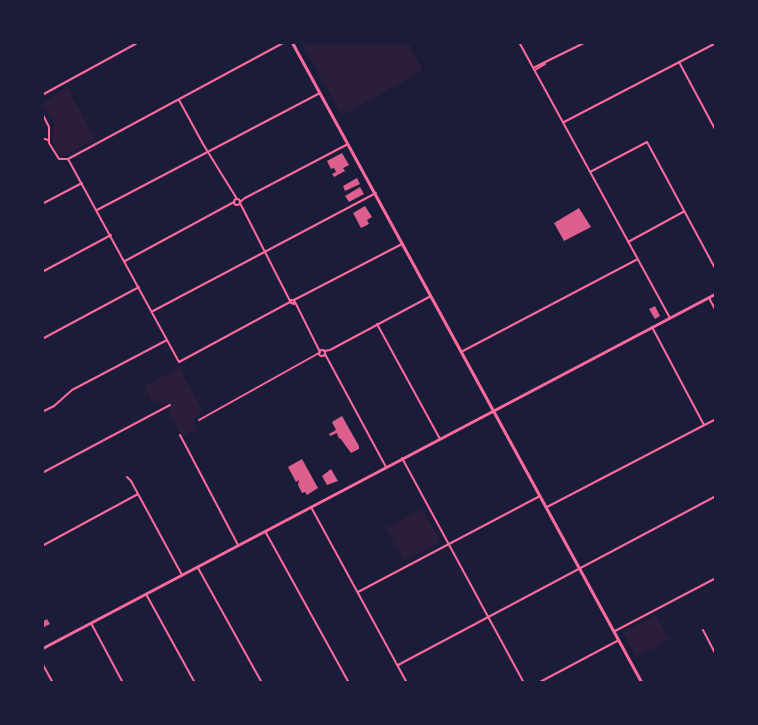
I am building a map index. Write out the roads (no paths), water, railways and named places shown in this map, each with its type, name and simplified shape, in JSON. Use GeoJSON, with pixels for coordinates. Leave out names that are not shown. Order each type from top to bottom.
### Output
{"type":"FeatureCollection","features":[{"type":"Feature","properties":{"kind":"main road"},"geometry":{"type":"LineString","coordinates":[[292,42],[642,683]]}},
{"type":"Feature","properties":{"kind":"main road"},"geometry":{"type":"LineString","coordinates":[[42,649],[716,294]]}},
{"type":"Feature","properties":{"kind":"street"},"geometry":{"type":"LineString","coordinates":[[42,95],[139,42]]}},
{"type":"Feature","properties":{"kind":"street"},"geometry":{"type":"LineString","coordinates":[[42,137],[48,140],[57,157],[62,160],[68,159],[285,42]]}},
{"type":"Feature","properties":{"kind":"street"},"geometry":{"type":"LineString","coordinates":[[519,42],[670,318]]}},
{"type":"Feature","properties":{"kind":"street"},"geometry":{"type":"LineString","coordinates":[[534,69],[586,42]]}},
{"type":"Feature","properties":{"kind":"street"},"geometry":{"type":"LineString","coordinates":[[563,123],[716,43]]}},
{"type":"Feature","properties":{"kind":"street"},"geometry":{"type":"LineString","coordinates":[[679,62],[716,131]]}},
{"type":"Feature","properties":{"kind":"street"},"geometry":{"type":"LineString","coordinates":[[97,210],[320,93]]}},
{"type":"Feature","properties":{"kind":"street"},"geometry":{"type":"LineString","coordinates":[[179,100],[386,467]]}},
{"type":"Feature","properties":{"kind":"street"},"geometry":{"type":"LineString","coordinates":[[42,112],[49,126],[48,140]]}},
{"type":"Feature","properties":{"kind":"street"},"geometry":{"type":"LineString","coordinates":[[42,137],[49,135]]}},
{"type":"Feature","properties":{"kind":"street"},"geometry":{"type":"LineString","coordinates":[[590,172],[647,142],[716,270]]}},
{"type":"Feature","properties":{"kind":"street"},"geometry":{"type":"LineString","coordinates":[[125,261],[348,144]]}},
{"type":"Feature","properties":{"kind":"street"},"geometry":{"type":"LineString","coordinates":[[68,159],[179,362],[402,244]]}},
{"type":"Feature","properties":{"kind":"street"},"geometry":{"type":"LineString","coordinates":[[42,204],[82,183]]}},
{"type":"Feature","properties":{"kind":"street"},"geometry":{"type":"LineString","coordinates":[[152,311],[376,193]]}},
{"type":"Feature","properties":{"kind":"street"},"geometry":{"type":"LineString","coordinates":[[628,242],[684,211]]}},
{"type":"Feature","properties":{"kind":"street"},"geometry":{"type":"LineString","coordinates":[[42,272],[111,236]]}},
{"type":"Feature","properties":{"kind":"street"},"geometry":{"type":"LineString","coordinates":[[461,352],[638,261]]}},
{"type":"Feature","properties":{"kind":"street"},"geometry":{"type":"LineString","coordinates":[[42,339],[139,287]]}},
{"type":"Feature","properties":{"kind":"street"},"geometry":{"type":"LineString","coordinates":[[199,420],[431,296]]}},
{"type":"Feature","properties":{"kind":"street"},"geometry":{"type":"LineString","coordinates":[[709,298],[716,311]]}},
{"type":"Feature","properties":{"kind":"street"},"geometry":{"type":"LineString","coordinates":[[377,324],[440,439]]}},
{"type":"Feature","properties":{"kind":"street"},"geometry":{"type":"LineString","coordinates":[[652,327],[704,425]]}},
{"type":"Feature","properties":{"kind":"street"},"geometry":{"type":"LineString","coordinates":[[42,412],[54,406],[72,390],[167,340]]}},
{"type":"Feature","properties":{"kind":"street"},"geometry":{"type":"LineString","coordinates":[[42,473],[170,405]]}},
{"type":"Feature","properties":{"kind":"street"},"geometry":{"type":"LineString","coordinates":[[547,507],[716,418]]}},
{"type":"Feature","properties":{"kind":"street"},"geometry":{"type":"LineString","coordinates":[[180,435],[238,545]]}},
{"type":"Feature","properties":{"kind":"street"},"geometry":{"type":"LineString","coordinates":[[402,459],[524,682]]}},
{"type":"Feature","properties":{"kind":"street"},"geometry":{"type":"LineString","coordinates":[[127,477],[182,575]]}},
{"type":"Feature","properties":{"kind":"street"},"geometry":{"type":"LineString","coordinates":[[42,546],[138,494]]}},
{"type":"Feature","properties":{"kind":"street"},"geometry":{"type":"LineString","coordinates":[[358,592],[540,496]]}},
{"type":"Feature","properties":{"kind":"street"},"geometry":{"type":"LineString","coordinates":[[398,665],[716,496]]}},
{"type":"Feature","properties":{"kind":"street"},"geometry":{"type":"LineString","coordinates":[[311,507],[408,683]]}},
{"type":"Feature","properties":{"kind":"street"},"geometry":{"type":"LineString","coordinates":[[265,531],[349,683]]}},
{"type":"Feature","properties":{"kind":"street"},"geometry":{"type":"LineString","coordinates":[[198,567],[262,683]]}},
{"type":"Feature","properties":{"kind":"street"},"geometry":{"type":"LineString","coordinates":[[614,632],[716,578]]}},
{"type":"Feature","properties":{"kind":"street"},"geometry":{"type":"LineString","coordinates":[[147,594],[195,683]]}},
{"type":"Feature","properties":{"kind":"street"},"geometry":{"type":"LineString","coordinates":[[92,622],[123,683]]}},
{"type":"Feature","properties":{"kind":"street"},"geometry":{"type":"LineString","coordinates":[[703,630],[716,655]]}},
{"type":"Feature","properties":{"kind":"street"},"geometry":{"type":"LineString","coordinates":[[539,683],[620,640]]}},
{"type":"Feature","properties":{"kind":"street"},"geometry":{"type":"LineString","coordinates":[[42,663],[53,683]]}}]}
